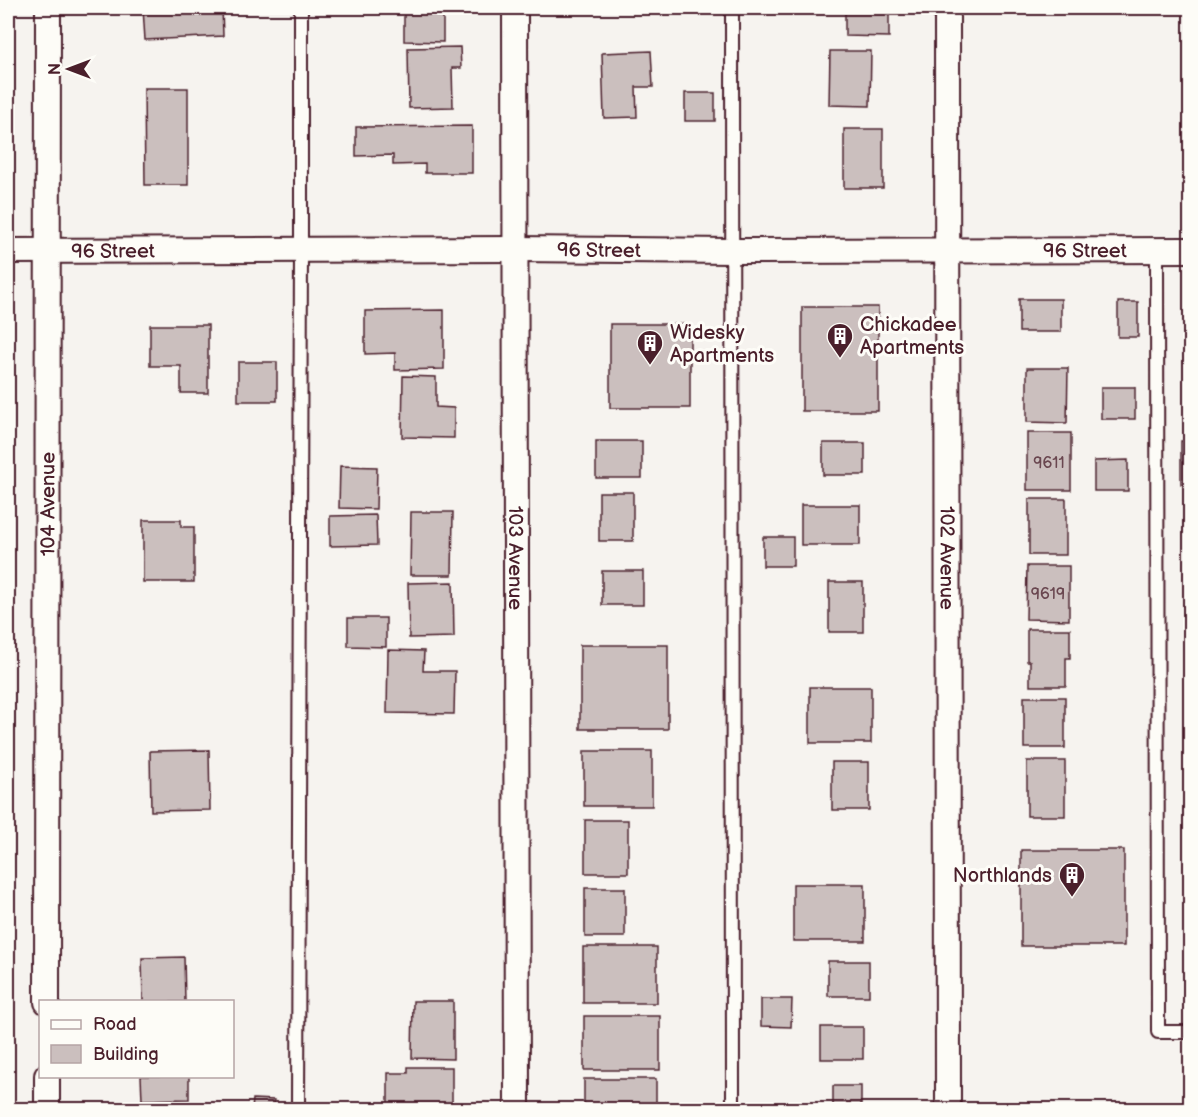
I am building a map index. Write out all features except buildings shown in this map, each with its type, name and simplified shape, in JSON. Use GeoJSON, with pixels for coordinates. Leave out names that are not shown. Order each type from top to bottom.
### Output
{"type":"FeatureCollection","features":[{"type":"Feature","properties":{"kind":"street","name":"104 Avenue"},"geometry":{"type":"LineString","coordinates":[[47,1000],[48,8]]}},
{"type":"Feature","properties":{"kind":"street","name":"103 Avenue"},"geometry":{"type":"LineString","coordinates":[[516,8],[517,1110]]}},
{"type":"Feature","properties":{"kind":"street","name":"102 Avenue"},"geometry":{"type":"LineString","coordinates":[[947,8],[948,1110]]}},
{"type":"Feature","properties":{"kind":"street","name":"96 Street"},"geometry":{"type":"LineString","coordinates":[[8,251],[1191,250]]}},
{"type":"Feature","properties":{"kind":"street"},"geometry":{"type":"LineString","coordinates":[[47,1078],[47,1110]]}},
{"type":"Feature","properties":{"kind":"lane"},"geometry":{"type":"LineString","coordinates":[[298,1110],[300,8]]}},
{"type":"Feature","properties":{"kind":"lane"},"geometry":{"type":"LineString","coordinates":[[732,8],[733,1110]]}},
{"type":"Feature","properties":{"kind":"lane"},"geometry":{"type":"LineString","coordinates":[[1157,250],[1158,1032],[1191,1032]]}},
{"type":"Feature","properties":{"kind":"place","name":"Chickadee Apartments"},"geometry":{"type":"Point","coordinates":[840,359]}},
{"type":"Feature","properties":{"kind":"place","name":"Widesky Apartments"},"geometry":{"type":"Point","coordinates":[650,366]}},
{"type":"Feature","properties":{"kind":"place","name":"Northlands"},"geometry":{"type":"Point","coordinates":[1072,898]}}]}
